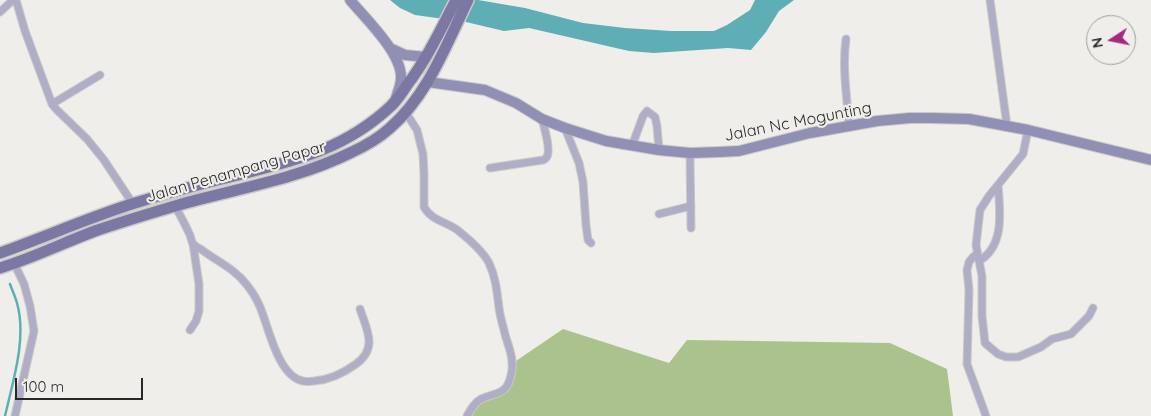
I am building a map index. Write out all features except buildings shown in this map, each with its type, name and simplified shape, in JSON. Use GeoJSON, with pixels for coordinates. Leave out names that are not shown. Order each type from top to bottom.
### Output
{"type":"FeatureCollection","features":[{"type":"Feature","properties":{"kind":"main road","name":"Jalan Penampang Papar"},"geometry":{"type":"LineString","coordinates":[[0,253],[133,204],[293,161],[325,149],[351,136],[373,121],[395,102],[418,71],[456,0]]}},
{"type":"Feature","properties":{"kind":"main road","name":"Jalan Penampang Papar"},"geometry":{"type":"LineString","coordinates":[[0,268],[95,231],[175,206],[289,176],[334,161],[367,145],[389,129],[418,97],[428,82],[468,0]]}},
{"type":"Feature","properties":{"kind":"street"},"geometry":{"type":"LineString","coordinates":[[0,12],[14,0],[52,104],[87,139],[104,160],[133,204]]}},
{"type":"Feature","properties":{"kind":"street"},"geometry":{"type":"LineString","coordinates":[[350,0],[392,49],[399,64],[401,78],[395,102]]}},
{"type":"Feature","properties":{"kind":"street"},"geometry":{"type":"LineString","coordinates":[[990,0],[1007,126]]}},
{"type":"Feature","properties":{"kind":"street"},"geometry":{"type":"LineString","coordinates":[[846,38],[844,69],[849,126]]}},
{"type":"Feature","properties":{"kind":"street"},"geometry":{"type":"LineString","coordinates":[[392,49],[405,55],[426,57]]}},
{"type":"Feature","properties":{"kind":"street"},"geometry":{"type":"LineString","coordinates":[[52,104],[100,74]]}},
{"type":"Feature","properties":{"kind":"street","name":"Jalan Nc Mogunting"},"geometry":{"type":"LineString","coordinates":[[428,82],[485,90],[516,103],[542,119],[565,128],[606,141],[659,150],[719,152],[739,150],[876,121],[910,118],[969,119],[1028,130],[1151,160]]}},
{"type":"Feature","properties":{"kind":"street"},"geometry":{"type":"LineString","coordinates":[[632,146],[643,116],[647,111],[655,116],[659,150]]}},
{"type":"Feature","properties":{"kind":"street"},"geometry":{"type":"LineString","coordinates":[[406,112],[417,130],[423,154],[424,207],[437,220],[454,227],[460,232],[488,261],[495,276],[505,336],[511,352],[512,369],[507,386],[503,391],[480,399],[472,406],[467,416]]}},
{"type":"Feature","properties":{"kind":"street"},"geometry":{"type":"LineString","coordinates":[[490,168],[546,158],[548,145],[542,119]]}},
{"type":"Feature","properties":{"kind":"street"},"geometry":{"type":"LineString","coordinates":[[565,128],[579,163],[588,240],[591,243]]}},
{"type":"Feature","properties":{"kind":"street"},"geometry":{"type":"LineString","coordinates":[[1028,130],[1023,154],[980,210],[976,246],[982,276],[982,316],[985,343],[998,354],[1006,357],[1018,357],[1041,347],[1052,339],[1071,334],[1089,316],[1093,308]]}},
{"type":"Feature","properties":{"kind":"street"},"geometry":{"type":"LineString","coordinates":[[690,152],[691,228]]}},
{"type":"Feature","properties":{"kind":"street"},"geometry":{"type":"LineString","coordinates":[[986,416],[968,364],[969,290],[966,270],[973,257],[986,257],[997,236],[1000,208],[998,185]]}},
{"type":"Feature","properties":{"kind":"street"},"geometry":{"type":"LineString","coordinates":[[175,206],[193,244],[199,284],[198,311],[196,321],[190,330]]}},
{"type":"Feature","properties":{"kind":"street"},"geometry":{"type":"LineString","coordinates":[[659,214],[691,206]]}},
{"type":"Feature","properties":{"kind":"street"},"geometry":{"type":"LineString","coordinates":[[193,244],[234,271],[247,284],[263,314],[279,359],[291,374],[304,382],[329,378],[360,361],[370,347],[370,338],[360,309]]}},
{"type":"Feature","properties":{"kind":"street"},"geometry":{"type":"LineString","coordinates":[[14,263],[24,284],[34,331],[15,416]]}},
{"type":"Feature","properties":{"kind":"green space"},"geometry":{"type":"Polygon","coordinates":[[[563,329],[669,363],[687,340],[890,343],[947,369],[953,416],[472,416],[478,404],[506,385],[510,365],[563,329]]]}},
{"type":"Feature","properties":{"kind":"water"},"geometry":{"type":"Polygon","coordinates":[[[390,0],[478,0],[525,8],[583,23],[671,31],[714,31],[750,10],[755,0],[794,0],[779,11],[766,32],[751,50],[728,48],[654,53],[629,51],[529,28],[504,31],[466,22],[415,15],[400,8],[390,0]]]}},
{"type":"Feature","properties":{"kind":"waterway"},"geometry":{"type":"LineString","coordinates":[[5,416],[20,345],[20,316],[10,284]]}}]}
